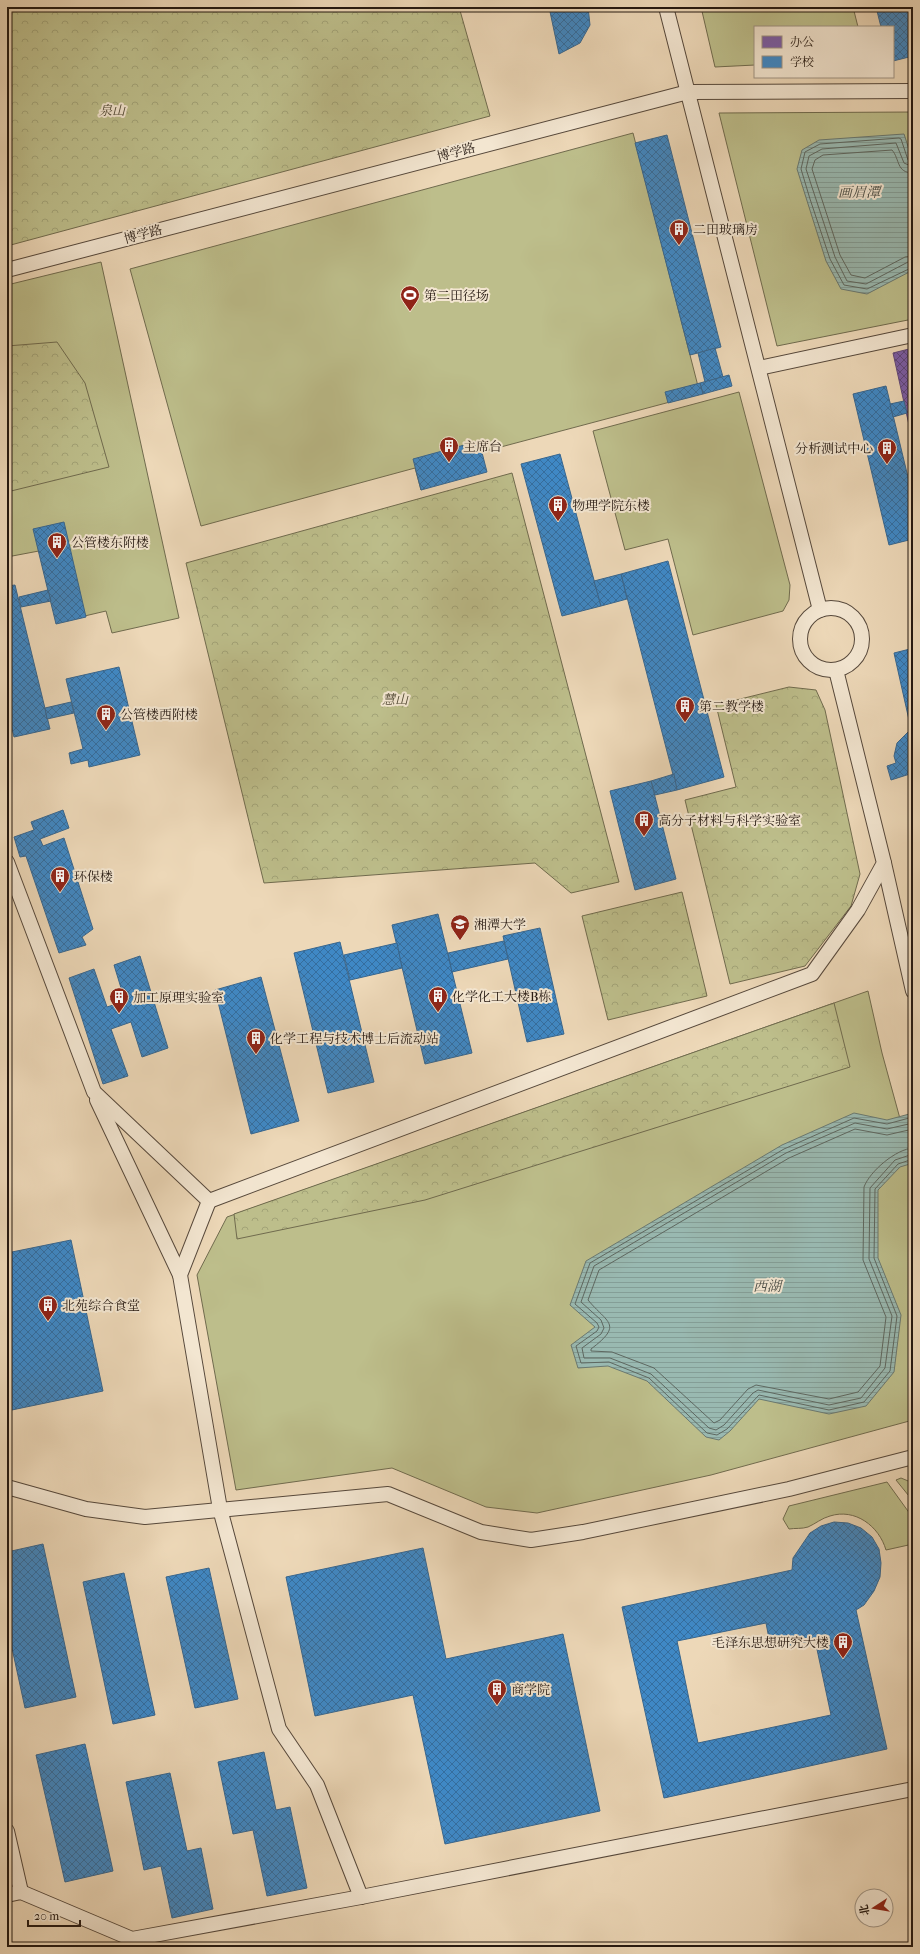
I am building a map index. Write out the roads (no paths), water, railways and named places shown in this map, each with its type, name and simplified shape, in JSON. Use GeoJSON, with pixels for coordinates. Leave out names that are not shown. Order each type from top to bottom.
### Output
{"type":"FeatureCollection","features":[{"type":"Feature","properties":{"kind":"street"},"geometry":{"type":"LineString","coordinates":[[666,7],[820,610]]}},
{"type":"Feature","properties":{"kind":"street","name":"博学路"},"geometry":{"type":"LineString","coordinates":[[7,270],[688,92],[913,91]]}},
{"type":"Feature","properties":{"kind":"street"},"geometry":{"type":"LineString","coordinates":[[758,368],[913,335]]}},
{"type":"Feature","properties":{"kind":"street"},"geometry":{"type":"LineString","coordinates":[[830,608],[841,610],[850,615],[857,622],[861,632],[862,642],[859,652],[854,660],[846,666],[836,670],[823,669],[811,664],[800,647],[801,630],[805,621],[820,610],[830,608]]}},
{"type":"Feature","properties":{"kind":"street"},"geometry":{"type":"LineString","coordinates":[[836,670],[884,863],[913,991]]}},
{"type":"Feature","properties":{"kind":"street"},"geometry":{"type":"LineString","coordinates":[[7,862],[94,1092],[180,1275],[220,1509],[279,1728],[317,1785],[361,1897]]}},
{"type":"Feature","properties":{"kind":"street"},"geometry":{"type":"LineString","coordinates":[[180,1275],[209,1201],[812,974],[858,910],[884,863]]}},
{"type":"Feature","properties":{"kind":"street"},"geometry":{"type":"LineString","coordinates":[[94,1092],[209,1201]]}},
{"type":"Feature","properties":{"kind":"street"},"geometry":{"type":"LineString","coordinates":[[7,1487],[86,1509],[145,1516],[388,1494],[481,1532],[531,1540],[591,1530],[789,1489],[913,1456]]}},
{"type":"Feature","properties":{"kind":"street"},"geometry":{"type":"LineString","coordinates":[[7,1895],[21,1892],[132,1939],[361,1897],[913,1789]]}},
{"type":"Feature","properties":{"kind":"street"},"geometry":{"type":"LineString","coordinates":[[7,1832],[11,1868],[21,1892]]}},
{"type":"Feature","properties":{"kind":"water","name":"画眉潭"},"geometry":{"type":"Polygon","coordinates":[[[904,134],[913,162],[913,270],[867,294],[841,289],[826,261],[797,169],[802,150],[819,140],[904,134]]]}},
{"type":"Feature","properties":{"kind":"water","name":"西湖"},"geometry":{"type":"Polygon","coordinates":[[[854,1113],[887,1120],[913,1113],[913,1163],[900,1167],[878,1190],[878,1258],[901,1315],[894,1372],[866,1406],[829,1414],[759,1399],[730,1431],[719,1440],[706,1437],[647,1381],[608,1366],[578,1368],[571,1345],[595,1327],[570,1305],[586,1261],[782,1145],[854,1113]]]}},
{"type":"Feature","properties":{"kind":"place","name":"二田玻璃房"},"geometry":{"type":"Point","coordinates":[679,246]}},
{"type":"Feature","properties":{"kind":"place","name":"第二田径场"},"geometry":{"type":"Point","coordinates":[410,312]}},
{"type":"Feature","properties":{"kind":"place","name":"主席台"},"geometry":{"type":"Point","coordinates":[449,463]}},
{"type":"Feature","properties":{"kind":"place","name":"分析测试中心"},"geometry":{"type":"Point","coordinates":[887,465]}},
{"type":"Feature","properties":{"kind":"place","name":"物理学院东楼"},"geometry":{"type":"Point","coordinates":[558,522]}},
{"type":"Feature","properties":{"kind":"place","name":"公管楼东附楼"},"geometry":{"type":"Point","coordinates":[57,559]}},
{"type":"Feature","properties":{"kind":"place","name":"第二教学楼"},"geometry":{"type":"Point","coordinates":[685,723]}},
{"type":"Feature","properties":{"kind":"place","name":"公管楼西附楼"},"geometry":{"type":"Point","coordinates":[106,731]}},
{"type":"Feature","properties":{"kind":"place","name":"高分子材料与科学实验室"},"geometry":{"type":"Point","coordinates":[644,837]}},
{"type":"Feature","properties":{"kind":"place","name":"环保楼"},"geometry":{"type":"Point","coordinates":[60,893]}},
{"type":"Feature","properties":{"kind":"place","name":"湘潭大学"},"geometry":{"type":"Point","coordinates":[460,941]}},
{"type":"Feature","properties":{"kind":"place","name":"化学化工大楼B栋"},"geometry":{"type":"Point","coordinates":[438,1013]}},
{"type":"Feature","properties":{"kind":"place","name":"加工原理实验室"},"geometry":{"type":"Point","coordinates":[119,1014]}},
{"type":"Feature","properties":{"kind":"place","name":"化学工程与技术博士后流动站"},"geometry":{"type":"Point","coordinates":[256,1055]}},
{"type":"Feature","properties":{"kind":"place","name":"北苑综合食堂"},"geometry":{"type":"Point","coordinates":[48,1322]}},
{"type":"Feature","properties":{"kind":"place","name":"毛泽东思想研究大楼"},"geometry":{"type":"Point","coordinates":[843,1659]}},
{"type":"Feature","properties":{"kind":"place","name":"商学院"},"geometry":{"type":"Point","coordinates":[497,1706]}},
{"type":"Feature","properties":{"kind":"park label","name":"泉山"},"geometry":{"type":"Point","coordinates":[112,110]}},
{"type":"Feature","properties":{"kind":"park label","name":"慧山"},"geometry":{"type":"Point","coordinates":[395,699]}}]}
